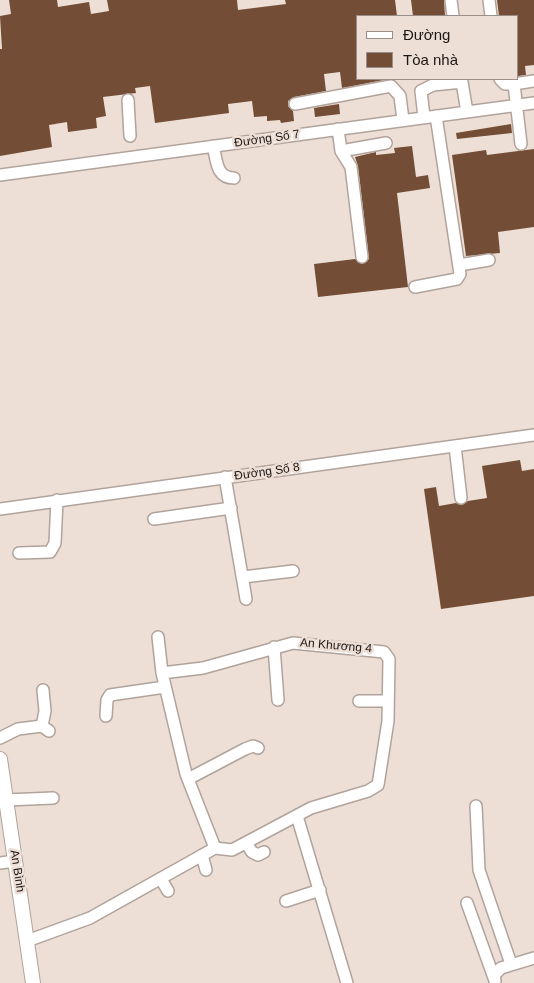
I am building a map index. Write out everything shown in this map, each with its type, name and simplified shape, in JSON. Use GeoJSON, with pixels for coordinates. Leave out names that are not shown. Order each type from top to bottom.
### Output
{"type":"FeatureCollection","features":[{"type":"Feature","properties":{"kind":"main road","name":"An Bình"},"geometry":{"type":"LineString","coordinates":[[0,759],[33,983]]}},
{"type":"Feature","properties":{"kind":"street"},"geometry":{"type":"LineString","coordinates":[[451,0],[453,15]]}},
{"type":"Feature","properties":{"kind":"street"},"geometry":{"type":"LineString","coordinates":[[489,0],[491,15]]}},
{"type":"Feature","properties":{"kind":"street"},"geometry":{"type":"LineString","coordinates":[[424,118],[421,91],[424,88],[462,80],[467,112]]}},
{"type":"Feature","properties":{"kind":"street"},"geometry":{"type":"LineString","coordinates":[[501,80],[505,84],[534,81]]}},
{"type":"Feature","properties":{"kind":"street"},"geometry":{"type":"LineString","coordinates":[[514,84],[521,144]]}},
{"type":"Feature","properties":{"kind":"street"},"geometry":{"type":"LineString","coordinates":[[295,104],[391,86],[400,96],[403,120]]}},
{"type":"Feature","properties":{"kind":"street"},"geometry":{"type":"LineString","coordinates":[[128,100],[133,157]]}},
{"type":"Feature","properties":{"kind":"street","name":"Đường Số 7"},"geometry":{"type":"LineString","coordinates":[[0,175],[534,103]]}},
{"type":"Feature","properties":{"kind":"street"},"geometry":{"type":"LineString","coordinates":[[415,286],[457,279],[460,274],[436,116]]}},
{"type":"Feature","properties":{"kind":"street"},"geometry":{"type":"LineString","coordinates":[[338,129],[341,151],[351,167],[362,256]]}},
{"type":"Feature","properties":{"kind":"street"},"geometry":{"type":"LineString","coordinates":[[341,151],[386,143]]}},
{"type":"Feature","properties":{"kind":"street"},"geometry":{"type":"LineString","coordinates":[[213,146],[221,175],[226,178],[234,178]]}},
{"type":"Feature","properties":{"kind":"street"},"geometry":{"type":"LineString","coordinates":[[459,264],[489,260]]}},
{"type":"Feature","properties":{"kind":"street","name":"Đường Số 8"},"geometry":{"type":"LineString","coordinates":[[0,510],[57,500],[534,435]]}},
{"type":"Feature","properties":{"kind":"street"},"geometry":{"type":"LineString","coordinates":[[455,446],[461,498]]}},
{"type":"Feature","properties":{"kind":"street"},"geometry":{"type":"LineString","coordinates":[[225,477],[246,599]]}},
{"type":"Feature","properties":{"kind":"street"},"geometry":{"type":"LineString","coordinates":[[19,553],[50,552],[53,549],[56,543],[57,500]]}},
{"type":"Feature","properties":{"kind":"street"},"geometry":{"type":"LineString","coordinates":[[154,518],[231,508]]}},
{"type":"Feature","properties":{"kind":"street"},"geometry":{"type":"LineString","coordinates":[[243,577],[293,571]]}},
{"type":"Feature","properties":{"kind":"street"},"geometry":{"type":"LineString","coordinates":[[158,637],[165,688],[188,779],[216,848]]}},
{"type":"Feature","properties":{"kind":"street","name":"An Khương 4"},"geometry":{"type":"LineString","coordinates":[[27,941],[90,918],[216,848],[232,850],[318,806],[368,791],[378,785],[388,721],[389,659],[384,652],[293,643],[204,668],[162,673]]}},
{"type":"Feature","properties":{"kind":"street"},"geometry":{"type":"LineString","coordinates":[[274,647],[278,700]]}},
{"type":"Feature","properties":{"kind":"street"},"geometry":{"type":"LineString","coordinates":[[106,716],[107,700],[110,695],[165,688]]}},
{"type":"Feature","properties":{"kind":"street"},"geometry":{"type":"LineString","coordinates":[[0,738],[18,730],[45,729],[43,690]]}},
{"type":"Feature","properties":{"kind":"street"},"geometry":{"type":"LineString","coordinates":[[359,701],[388,702]]}},
{"type":"Feature","properties":{"kind":"street"},"geometry":{"type":"LineString","coordinates":[[188,779],[253,746],[258,748]]}},
{"type":"Feature","properties":{"kind":"street"},"geometry":{"type":"LineString","coordinates":[[6,800],[53,798]]}},
{"type":"Feature","properties":{"kind":"street"},"geometry":{"type":"LineString","coordinates":[[476,806],[479,870],[511,964]]}},
{"type":"Feature","properties":{"kind":"street"},"geometry":{"type":"LineString","coordinates":[[297,816],[347,983]]}},
{"type":"Feature","properties":{"kind":"street"},"geometry":{"type":"LineString","coordinates":[[246,843],[256,854],[264,852]]}},
{"type":"Feature","properties":{"kind":"street"},"geometry":{"type":"LineString","coordinates":[[202,855],[206,870]]}},
{"type":"Feature","properties":{"kind":"street"},"geometry":{"type":"LineString","coordinates":[[0,863],[15,861]]}},
{"type":"Feature","properties":{"kind":"street"},"geometry":{"type":"LineString","coordinates":[[161,878],[168,891]]}},
{"type":"Feature","properties":{"kind":"street"},"geometry":{"type":"LineString","coordinates":[[286,901],[320,890]]}},
{"type":"Feature","properties":{"kind":"street"},"geometry":{"type":"LineString","coordinates":[[467,903],[495,981]]}},
{"type":"Feature","properties":{"kind":"street"},"geometry":{"type":"LineString","coordinates":[[495,981],[496,972],[511,964],[534,958]]}},
{"type":"Feature","properties":{"kind":"building"},"geometry":{"type":"Polygon","coordinates":[[[9,0],[57,0],[58,7],[89,2],[91,14],[109,11],[107,0],[237,0],[238,10],[286,4],[285,0],[395,0],[397,15],[356,15],[356,80],[384,80],[342,88],[340,72],[324,74],[326,91],[294,97],[288,101],[288,106],[293,111],[294,121],[281,123],[280,120],[267,121],[267,116],[254,117],[252,101],[228,104],[229,113],[155,123],[150,86],[135,88],[136,93],[103,97],[106,116],[96,118],[97,128],[68,132],[67,122],[49,125],[52,147],[0,156],[0,49],[2,49],[0,16],[11,14],[9,0]]]}},
{"type":"Feature","properties":{"kind":"building"},"geometry":{"type":"Polygon","coordinates":[[[411,0],[444,0],[445,15],[413,15],[411,0]]]}},
{"type":"Feature","properties":{"kind":"building"},"geometry":{"type":"Polygon","coordinates":[[[497,0],[534,0],[534,65],[525,66],[526,75],[519,76],[519,15],[499,15],[497,0]]]}},
{"type":"Feature","properties":{"kind":"building"},"geometry":{"type":"Polygon","coordinates":[[[339,104],[340,114],[315,117],[314,108],[339,104]]]}},
{"type":"Feature","properties":{"kind":"building"},"geometry":{"type":"Polygon","coordinates":[[[511,124],[512,133],[457,139],[456,133],[511,124]]]}},
{"type":"Feature","properties":{"kind":"building"},"geometry":{"type":"Polygon","coordinates":[[[412,146],[416,177],[428,175],[430,188],[397,193],[408,287],[318,297],[314,264],[355,259],[362,264],[369,259],[358,166],[355,157],[376,152],[376,155],[395,153],[394,148],[412,146]]]}},
{"type":"Feature","properties":{"kind":"building"},"geometry":{"type":"Polygon","coordinates":[[[534,149],[534,227],[498,232],[500,253],[466,256],[452,155],[486,150],[487,155],[534,149]]]}},
{"type":"Feature","properties":{"kind":"building"},"geometry":{"type":"Polygon","coordinates":[[[520,460],[522,471],[534,469],[534,596],[441,609],[424,489],[436,487],[439,506],[456,503],[462,505],[468,501],[487,498],[482,466],[520,460]]]}}]}
